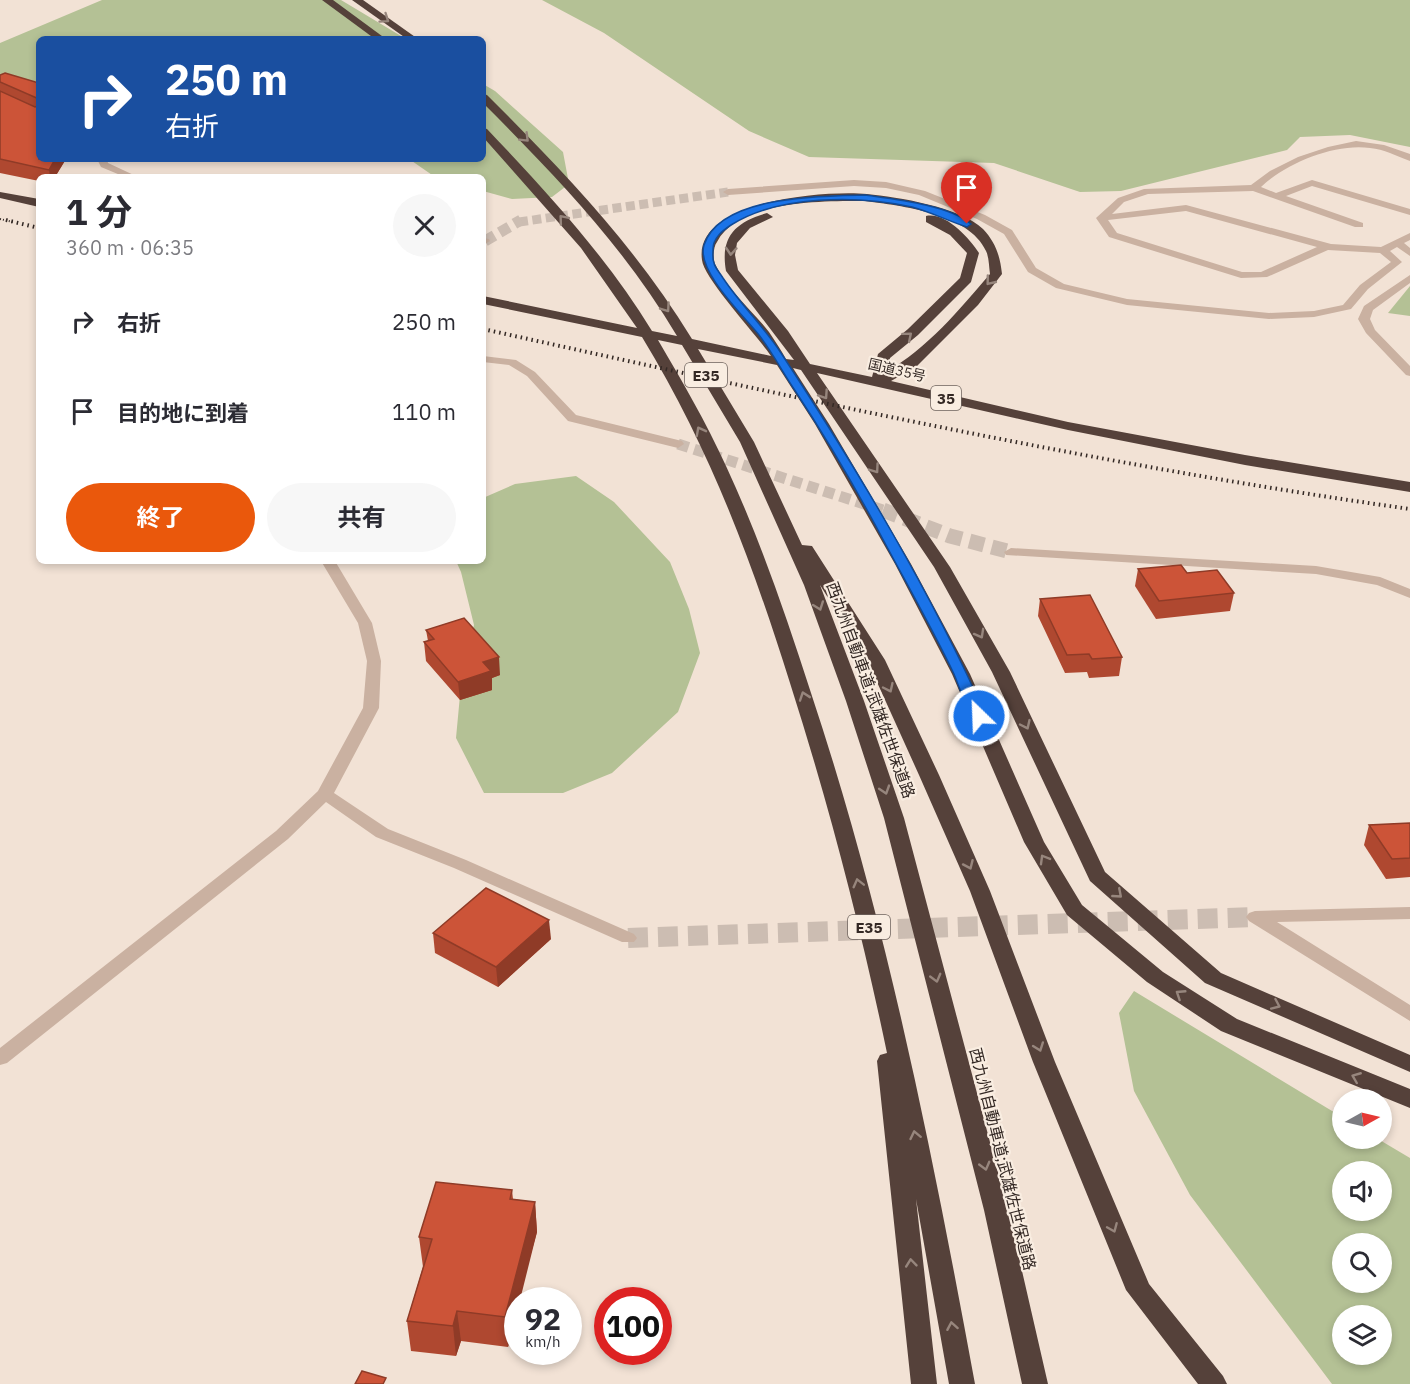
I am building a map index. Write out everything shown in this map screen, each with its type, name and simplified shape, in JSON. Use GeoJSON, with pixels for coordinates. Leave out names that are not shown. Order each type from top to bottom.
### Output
{"type":"FeatureCollection","features":[{"type":"Feature","properties":{"kind":"highway"},"geometry":{"type":"LineString","coordinates":[[327,0],[377,36]]}},
{"type":"Feature","properties":{"kind":"highway"},"geometry":{"type":"LineString","coordinates":[[357,0],[409,36]]}},
{"type":"Feature","properties":{"kind":"highway","name":"西九州自動車道;武雄佐世保道路"},"geometry":{"type":"LineString","coordinates":[[486,100],[562,176],[633,260],[674,320],[747,442],[812,585],[855,701],[894,818],[996,1210],[1035,1384]]}},
{"type":"Feature","properties":{"kind":"highway","name":"E35"},"geometry":{"type":"LineString","coordinates":[[486,133],[531,181],[600,264],[638,320],[675,383],[726,483],[768,591],[844,824],[877,962],[932,1215],[962,1384]]}},
{"type":"Feature","properties":{"kind":"highway"},"geometry":{"type":"LineString","coordinates":[[0,195],[36,202]]}},
{"type":"Feature","properties":{"kind":"highway"},"geometry":{"type":"LineString","coordinates":[[878,382],[912,363],[973,302],[996,274],[993,251],[978,231],[956,218],[913,205],[865,197],[822,198],[776,204],[740,215],[717,230],[708,246],[708,262],[729,294],[832,422],[948,576],[1001,672],[1097,876],[1213,978],[1410,1064]]}},
{"type":"Feature","properties":{"kind":"highway"},"geometry":{"type":"LineString","coordinates":[[878,382],[883,357],[913,332],[966,279],[973,253],[963,239],[941,223],[906,211],[862,205],[811,206],[779,212],[746,225],[731,242],[729,255],[732,271],[783,334],[832,422],[960,674],[1034,842],[1074,910],[1155,977],[1229,1025],[1410,1099]]}},
{"type":"Feature","properties":{"kind":"highway","name":"国道35号"},"geometry":{"type":"LineString","coordinates":[[486,301],[878,382],[1079,428],[1245,460],[1410,487]]}},
{"type":"Feature","properties":{"kind":"highway"},"geometry":{"type":"LineString","coordinates":[[771,495],[876,660],[886,681],[980,891],[1044,1062],[1139,1290],[1214,1384]]}},
{"type":"Feature","properties":{"kind":"highway"},"geometry":{"type":"LineString","coordinates":[[877,962],[924,1384]]}},
{"type":"Feature","properties":{"kind":"street"},"geometry":{"type":"LineString","coordinates":[[1254,188],[1261,179],[1299,160],[1339,147],[1375,145],[1410,158]]}},
{"type":"Feature","properties":{"kind":"street"},"geometry":{"type":"LineString","coordinates":[[103,162],[104,165],[126,174]]}},
{"type":"Feature","properties":{"kind":"street"},"geometry":{"type":"LineString","coordinates":[[728,192],[855,183],[886,185],[922,193],[981,217],[1008,232],[1032,270],[1060,286],[1127,302],[1269,316],[1314,314],[1347,307],[1364,286],[1397,262],[1383,250]]}},
{"type":"Feature","properties":{"kind":"street"},"geometry":{"type":"LineString","coordinates":[[1276,196],[1312,183],[1410,212]]}},
{"type":"Feature","properties":{"kind":"street"},"geometry":{"type":"LineString","coordinates":[[1101,218],[1121,200],[1147,191],[1254,188],[1359,225]]}},
{"type":"Feature","properties":{"kind":"street"},"geometry":{"type":"LineString","coordinates":[[1101,218],[1186,208],[1327,246],[1383,250],[1410,236]]}},
{"type":"Feature","properties":{"kind":"street"},"geometry":{"type":"LineString","coordinates":[[1101,218],[1113,235],[1241,275],[1263,275],[1327,246]]}},
{"type":"Feature","properties":{"kind":"street"},"geometry":{"type":"LineString","coordinates":[[1397,242],[1410,253]]}},
{"type":"Feature","properties":{"kind":"street"},"geometry":{"type":"LineString","coordinates":[[1410,278],[1368,308],[1364,319],[1370,331],[1410,373]]}},
{"type":"Feature","properties":{"kind":"street"},"geometry":{"type":"LineString","coordinates":[[486,359],[512,362],[531,374],[572,418],[678,444]]}},
{"type":"Feature","properties":{"kind":"street"},"geometry":{"type":"LineString","coordinates":[[1011,552],[1316,570],[1380,581],[1410,594]]}},
{"type":"Feature","properties":{"kind":"street"},"geometry":{"type":"LineString","coordinates":[[0,1058],[282,836],[325,794],[371,708],[374,662],[365,623],[330,564]]}},
{"type":"Feature","properties":{"kind":"street"},"geometry":{"type":"LineString","coordinates":[[325,794],[382,832],[628,938]]}},
{"type":"Feature","properties":{"kind":"street"},"geometry":{"type":"LineString","coordinates":[[1410,913],[1255,917],[1410,1014]]}},
{"type":"Feature","properties":{"kind":"green space"},"geometry":{"type":"Polygon","coordinates":[[[102,0],[341,0],[401,36],[36,36],[36,81],[26,82],[0,78],[0,43],[102,0]]]}},
{"type":"Feature","properties":{"kind":"green space"},"geometry":{"type":"Polygon","coordinates":[[[542,0],[1410,0],[1410,147],[1350,135],[1300,137],[1287,150],[1121,191],[1080,192],[994,163],[809,157],[749,131],[604,33],[542,0]]]}},
{"type":"Feature","properties":{"kind":"green space"},"geometry":{"type":"Polygon","coordinates":[[[486,86],[495,91],[563,152],[569,184],[552,197],[512,199],[486,192],[486,174],[431,174],[413,162],[486,162],[486,86]]]}},
{"type":"Feature","properties":{"kind":"green space"},"geometry":{"type":"Polygon","coordinates":[[[1410,286],[1410,316],[1388,313],[1410,286]]]}},
{"type":"Feature","properties":{"kind":"green space"},"geometry":{"type":"Polygon","coordinates":[[[576,476],[614,502],[670,562],[689,609],[700,653],[678,712],[612,773],[563,793],[484,793],[456,738],[462,674],[474,625],[457,564],[486,564],[486,497],[515,484],[576,476]]]}},
{"type":"Feature","properties":{"kind":"green space"},"geometry":{"type":"Polygon","coordinates":[[[1134,991],[1332,1111],[1332,1149],[1392,1147],[1410,1158],[1410,1384],[1332,1384],[1190,1195],[1134,1091],[1119,1013],[1134,991]]]}},
{"type":"Feature","properties":{"kind":"building"},"geometry":{"type":"Polygon","coordinates":[[[5,73],[36,82],[36,98],[0,82],[0,75],[5,73]]]}},
{"type":"Feature","properties":{"kind":"building"},"geometry":{"type":"Polygon","coordinates":[[[0,91],[35,107],[36,162],[53,162],[49,170],[0,159],[0,91]]]}},
{"type":"Feature","properties":{"kind":"building"},"geometry":{"type":"Polygon","coordinates":[[[1181,565],[1187,573],[1217,570],[1234,593],[1159,601],[1138,569],[1181,565]]]}},
{"type":"Feature","properties":{"kind":"building"},"geometry":{"type":"Polygon","coordinates":[[[1090,595],[1122,657],[1092,659],[1089,654],[1067,655],[1040,599],[1090,595]]]}},
{"type":"Feature","properties":{"kind":"building"},"geometry":{"type":"Polygon","coordinates":[[[464,618],[499,657],[483,662],[491,671],[458,682],[424,642],[434,639],[426,630],[464,618]]]}},
{"type":"Feature","properties":{"kind":"building"},"geometry":{"type":"Polygon","coordinates":[[[1410,823],[1410,858],[1392,859],[1369,825],[1410,823]]]}},
{"type":"Feature","properties":{"kind":"building"},"geometry":{"type":"Polygon","coordinates":[[[486,888],[549,920],[496,967],[433,933],[486,888]]]}},
{"type":"Feature","properties":{"kind":"building"},"geometry":{"type":"Polygon","coordinates":[[[436,1182],[512,1190],[510,1199],[535,1202],[513,1287],[504,1287],[504,1317],[457,1311],[453,1326],[407,1321],[432,1239],[419,1237],[436,1182]]]}},
{"type":"Feature","properties":{"kind":"building"},"geometry":{"type":"Polygon","coordinates":[[[362,1371],[386,1378],[383,1384],[355,1384],[362,1371]]]}},
{"type":"Feature","properties":{"kind":"tunnel"},"geometry":{"type":"LineString","coordinates":[[519,222],[728,192]]}},
{"type":"Feature","properties":{"kind":"tunnel"},"geometry":{"type":"LineString","coordinates":[[486,240],[521,220]]}},
{"type":"Feature","properties":{"kind":"tunnel"},"geometry":{"type":"LineString","coordinates":[[678,444],[884,510]]}},
{"type":"Feature","properties":{"kind":"tunnel"},"geometry":{"type":"LineString","coordinates":[[884,510],[950,536],[1011,552]]}},
{"type":"Feature","properties":{"kind":"tunnel"},"geometry":{"type":"LineString","coordinates":[[628,938],[1255,917]]}},
{"type":"Feature","properties":{"kind":"railway"},"geometry":{"type":"LineString","coordinates":[[0,219],[13,222]]}},
{"type":"Feature","properties":{"kind":"railway"},"geometry":{"type":"LineString","coordinates":[[6,220],[36,227]]}},
{"type":"Feature","properties":{"kind":"railway"},"geometry":{"type":"LineString","coordinates":[[486,330],[714,380],[1061,451],[1410,509]]}},
{"type":"Feature","properties":{"kind":"route"},"geometry":{"type":"LineString","coordinates":[[967,224],[956,218],[913,205],[865,197],[822,198],[776,204],[740,215],[717,230],[708,246],[708,262],[729,294],[764,335],[822,424],[903,564],[979,716]]}}]}
